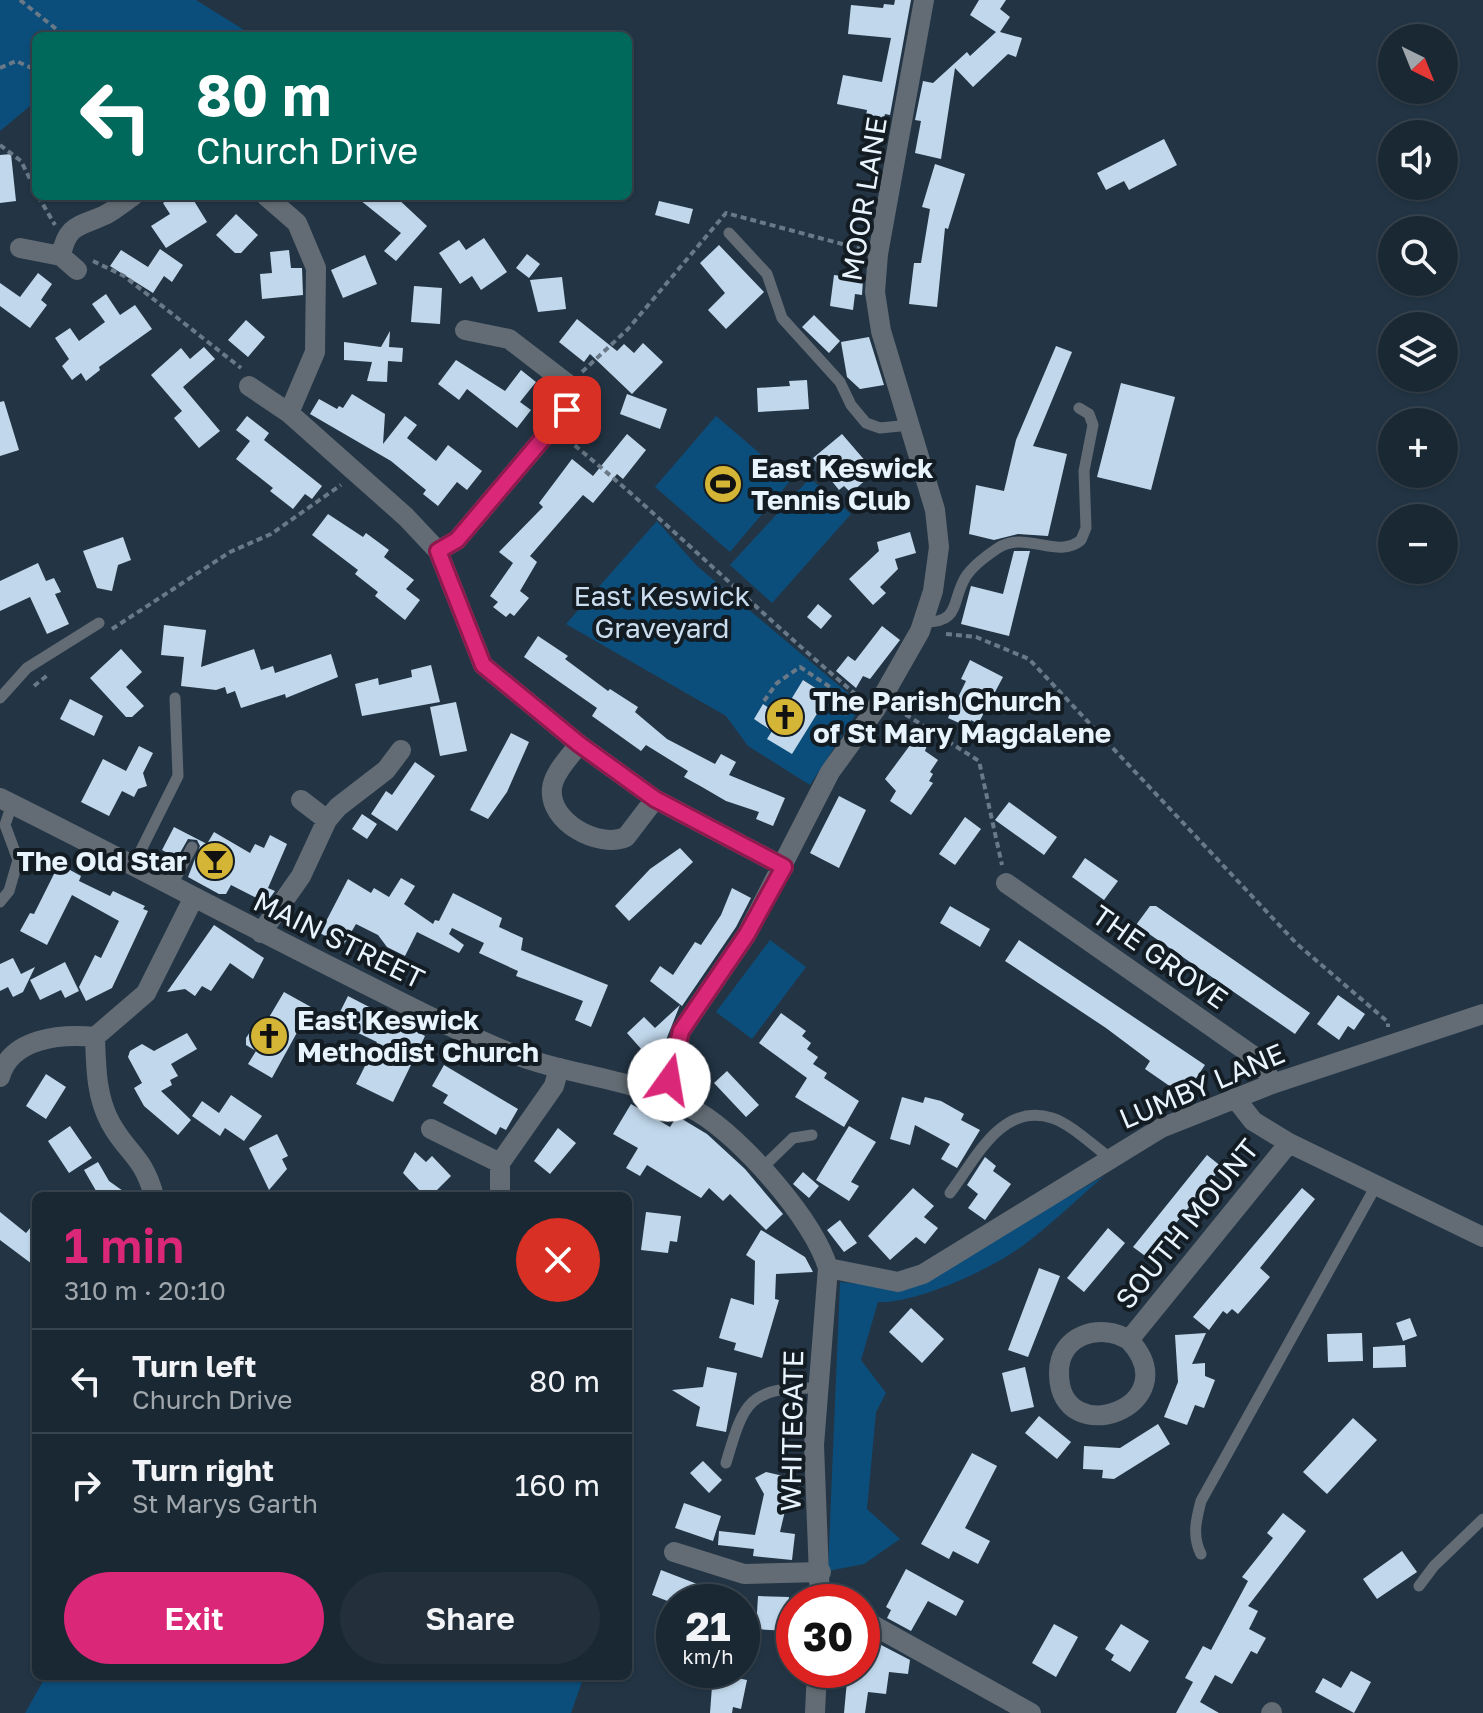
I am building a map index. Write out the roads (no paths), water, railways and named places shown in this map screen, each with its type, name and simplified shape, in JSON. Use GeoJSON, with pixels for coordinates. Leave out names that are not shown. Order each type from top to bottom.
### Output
{"type":"FeatureCollection","features":[{"type":"Feature","properties":{"kind":"street","name":"MOOR LANE"},"geometry":{"type":"LineString","coordinates":[[666,1096],[681,1031],[747,934],[830,772],[875,710],[921,627],[933,591],[939,547],[928,478],[881,331],[875,292],[878,254],[924,0]]}},
{"type":"Feature","properties":{"kind":"street"},"geometry":{"type":"LineString","coordinates":[[20,248],[67,255],[82,222],[106,215],[127,200]]}},
{"type":"Feature","properties":{"kind":"street"},"geometry":{"type":"LineString","coordinates":[[271,200],[297,223],[316,268],[315,352],[289,413]]}},
{"type":"Feature","properties":{"kind":"street"},"geometry":{"type":"LineString","coordinates":[[438,551],[457,540],[567,410],[569,385],[514,332],[465,330]]}},
{"type":"Feature","properties":{"kind":"street"},"geometry":{"type":"LineString","coordinates":[[249,386],[289,413],[406,517],[438,551],[483,665],[579,744],[655,799],[784,867]]}},
{"type":"Feature","properties":{"kind":"street"},"geometry":{"type":"LineString","coordinates":[[579,744],[555,777],[552,796],[560,813],[585,833],[604,842],[626,837],[655,799]]}},
{"type":"Feature","properties":{"kind":"street"},"geometry":{"type":"LineString","coordinates":[[261,933],[301,876],[327,820],[338,807],[386,770],[401,750]]}},
{"type":"Feature","properties":{"kind":"street"},"geometry":{"type":"LineString","coordinates":[[301,800],[327,820]]}},
{"type":"Feature","properties":{"kind":"street","name":"MAIN STREET"},"geometry":{"type":"LineString","coordinates":[[6,801],[261,933],[509,1052],[666,1096],[701,1113],[761,1169],[810,1229],[828,1268]]}},
{"type":"Feature","properties":{"kind":"street","name":"THE GROVE"},"geometry":{"type":"LineString","coordinates":[[1006,883],[1262,1062],[1272,1084]]}},
{"type":"Feature","properties":{"kind":"street"},"geometry":{"type":"LineString","coordinates":[[0,1077],[2,1070],[26,1046],[58,1034],[95,1037],[146,993],[193,899]]}},
{"type":"Feature","properties":{"kind":"street","name":"LUMBY LANE"},"geometry":{"type":"LineString","coordinates":[[828,1268],[898,1282],[923,1274],[1047,1200],[1109,1157],[1161,1128],[1272,1084],[1483,1014]]}},
{"type":"Feature","properties":{"kind":"street"},"geometry":{"type":"LineString","coordinates":[[95,1037],[97,1085],[110,1123],[147,1169],[153,1192]]}},
{"type":"Feature","properties":{"kind":"street"},"geometry":{"type":"LineString","coordinates":[[500,1192],[500,1163],[554,1086],[559,1068]]}},
{"type":"Feature","properties":{"kind":"street"},"geometry":{"type":"LineString","coordinates":[[1235,1098],[1253,1121],[1289,1143],[1483,1237]]}},
{"type":"Feature","properties":{"kind":"street"},"geometry":{"type":"LineString","coordinates":[[431,1129],[500,1163]]}},
{"type":"Feature","properties":{"kind":"street","name":"SOUTH MOUNT"},"geometry":{"type":"LineString","coordinates":[[1129,1340],[1289,1143]]}},
{"type":"Feature","properties":{"kind":"street","name":"WHITEGATE"},"geometry":{"type":"LineString","coordinates":[[822,1584],[814,1445],[828,1268]]}},
{"type":"Feature","properties":{"kind":"street","name":"SOUTH MOUNT"},"geometry":{"type":"LineString","coordinates":[[1097,1330],[1129,1340],[1142,1358],[1145,1369],[1144,1380],[1135,1400],[1127,1408],[1107,1416],[1085,1413],[1075,1408],[1067,1400],[1059,1379],[1059,1368],[1067,1347],[1086,1333],[1097,1330]]}},
{"type":"Feature","properties":{"kind":"street"},"geometry":{"type":"LineString","coordinates":[[674,1552],[744,1574],[821,1572]]}},
{"type":"Feature","properties":{"kind":"street"},"geometry":{"type":"LineString","coordinates":[[880,1629],[1031,1713]]}},
{"type":"Feature","properties":{"kind":"street"},"geometry":{"type":"LineString","coordinates":[[815,1713],[816,1688]]}},
{"type":"Feature","properties":{"kind":"lane"},"geometry":{"type":"LineString","coordinates":[[729,233],[767,274],[782,318],[840,382],[851,405],[866,423],[880,428],[910,425]]}},
{"type":"Feature","properties":{"kind":"lane"},"geometry":{"type":"LineString","coordinates":[[921,627],[946,618],[957,603],[965,578],[1001,546],[1027,540],[1063,548],[1081,540],[1086,528],[1084,471],[1093,425],[1089,414],[1079,408]]}},
{"type":"Feature","properties":{"kind":"lane"},"geometry":{"type":"LineString","coordinates":[[0,698],[27,668],[99,623]]}},
{"type":"Feature","properties":{"kind":"lane"},"geometry":{"type":"LineString","coordinates":[[133,866],[178,776],[175,698]]}},
{"type":"Feature","properties":{"kind":"lane"},"geometry":{"type":"LineString","coordinates":[[0,902],[9,891],[18,860],[5,825],[6,801]]}},
{"type":"Feature","properties":{"kind":"lane"},"geometry":{"type":"LineString","coordinates":[[171,887],[192,847]]}},
{"type":"Feature","properties":{"kind":"lane"},"geometry":{"type":"LineString","coordinates":[[950,1193],[1004,1122],[1026,1114],[1054,1118],[1109,1157]]}},
{"type":"Feature","properties":{"kind":"lane"},"geometry":{"type":"LineString","coordinates":[[761,1169],[793,1138],[812,1135]]}},
{"type":"Feature","properties":{"kind":"lane"},"geometry":{"type":"LineString","coordinates":[[1201,1554],[1195,1543],[1201,1501],[1377,1184]]}},
{"type":"Feature","properties":{"kind":"lane"},"geometry":{"type":"LineString","coordinates":[[726,1463],[741,1415],[762,1396],[779,1387],[817,1388]]}},
{"type":"Feature","properties":{"kind":"lane"},"geometry":{"type":"LineString","coordinates":[[1419,1586],[1434,1566],[1483,1519]]}},
{"type":"Feature","properties":{"kind":"place","name":"East Keswick Tennis Club"},"geometry":{"type":"Point","coordinates":[723,484]}},
{"type":"Feature","properties":{"kind":"place","name":"The Parish Church of St Mary Magdalene"},"geometry":{"type":"Point","coordinates":[785,717]}},
{"type":"Feature","properties":{"kind":"place","name":"The Old Star"},"geometry":{"type":"Point","coordinates":[215,861]}},
{"type":"Feature","properties":{"kind":"place","name":"East Keswick Methodist Church"},"geometry":{"type":"Point","coordinates":[269,1036]}},
{"type":"Feature","properties":{"kind":"park label","name":"East Keswick Graveyard"},"geometry":{"type":"Point","coordinates":[662,612]}}]}
